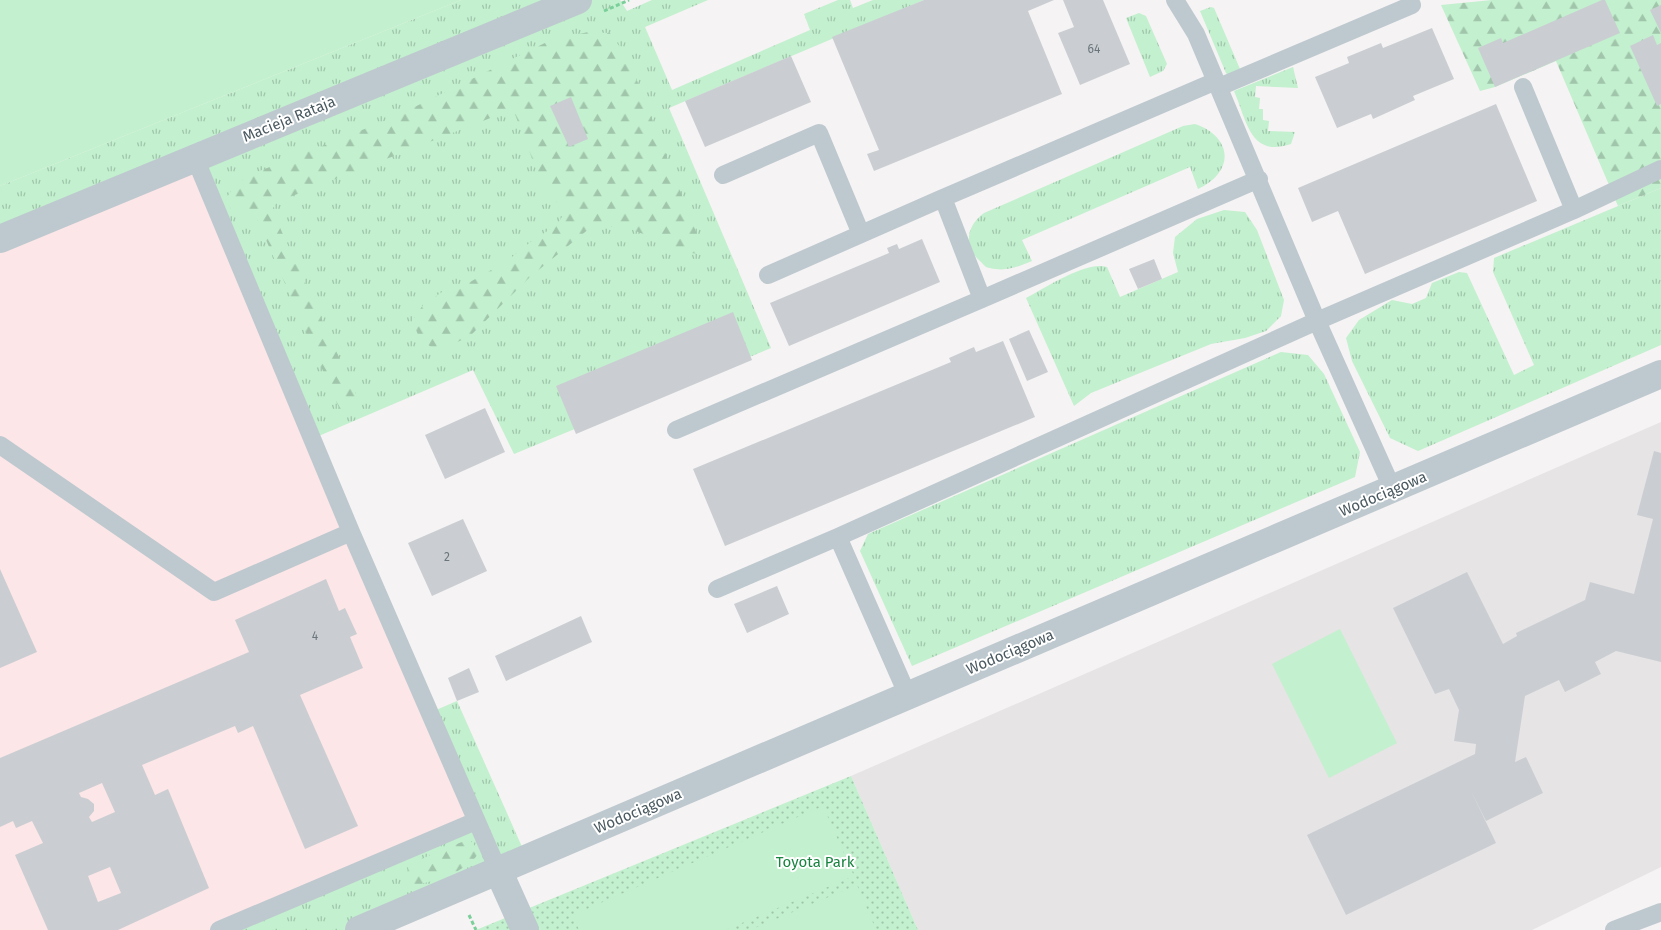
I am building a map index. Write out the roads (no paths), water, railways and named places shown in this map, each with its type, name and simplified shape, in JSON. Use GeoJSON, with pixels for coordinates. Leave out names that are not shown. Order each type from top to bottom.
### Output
{"type":"FeatureCollection","features":[{"type":"Feature","properties":{"kind":"street","name":"Macieja Rataja"},"geometry":{"type":"LineString","coordinates":[[0,239],[578,0]]}},
{"type":"Feature","properties":{"kind":"street","name":"Wodociągowa"},"geometry":{"type":"LineString","coordinates":[[360,930],[1661,374]]}},
{"type":"Feature","properties":{"kind":"street"},"geometry":{"type":"LineString","coordinates":[[498,870],[525,930]]}},
{"type":"Feature","properties":{"kind":"lane"},"geometry":{"type":"LineString","coordinates":[[1175,0],[1196,34],[1259,179],[1317,321],[1393,490]]}},
{"type":"Feature","properties":{"kind":"lane"},"geometry":{"type":"LineString","coordinates":[[768,275],[943,198],[1412,5]]}},
{"type":"Feature","properties":{"kind":"lane"},"geometry":{"type":"LineString","coordinates":[[1523,87],[1574,210]]}},
{"type":"Feature","properties":{"kind":"lane"},"geometry":{"type":"LineString","coordinates":[[723,175],[819,133],[861,234]]}},
{"type":"Feature","properties":{"kind":"lane"},"geometry":{"type":"LineString","coordinates":[[194,158],[351,532],[498,870]]}},
{"type":"Feature","properties":{"kind":"lane"},"geometry":{"type":"LineString","coordinates":[[717,589],[838,537],[1317,321],[1574,210],[1661,169]]}},
{"type":"Feature","properties":{"kind":"lane"},"geometry":{"type":"LineString","coordinates":[[676,430],[1259,179]]}},
{"type":"Feature","properties":{"kind":"lane"},"geometry":{"type":"LineString","coordinates":[[943,198],[982,299]]}},
{"type":"Feature","properties":{"kind":"lane"},"geometry":{"type":"LineString","coordinates":[[0,445],[214,592],[351,532]]}},
{"type":"Feature","properties":{"kind":"lane"},"geometry":{"type":"LineString","coordinates":[[838,537],[908,696]]}},
{"type":"Feature","properties":{"kind":"lane"},"geometry":{"type":"LineString","coordinates":[[220,930],[476,821]]}},
{"type":"Feature","properties":{"kind":"lane"},"geometry":{"type":"LineString","coordinates":[[1614,930],[1661,912]]}},
{"type":"Feature","properties":{"kind":"park label","name":"Toyota Park"},"geometry":{"type":"Point","coordinates":[815,862]}}]}
